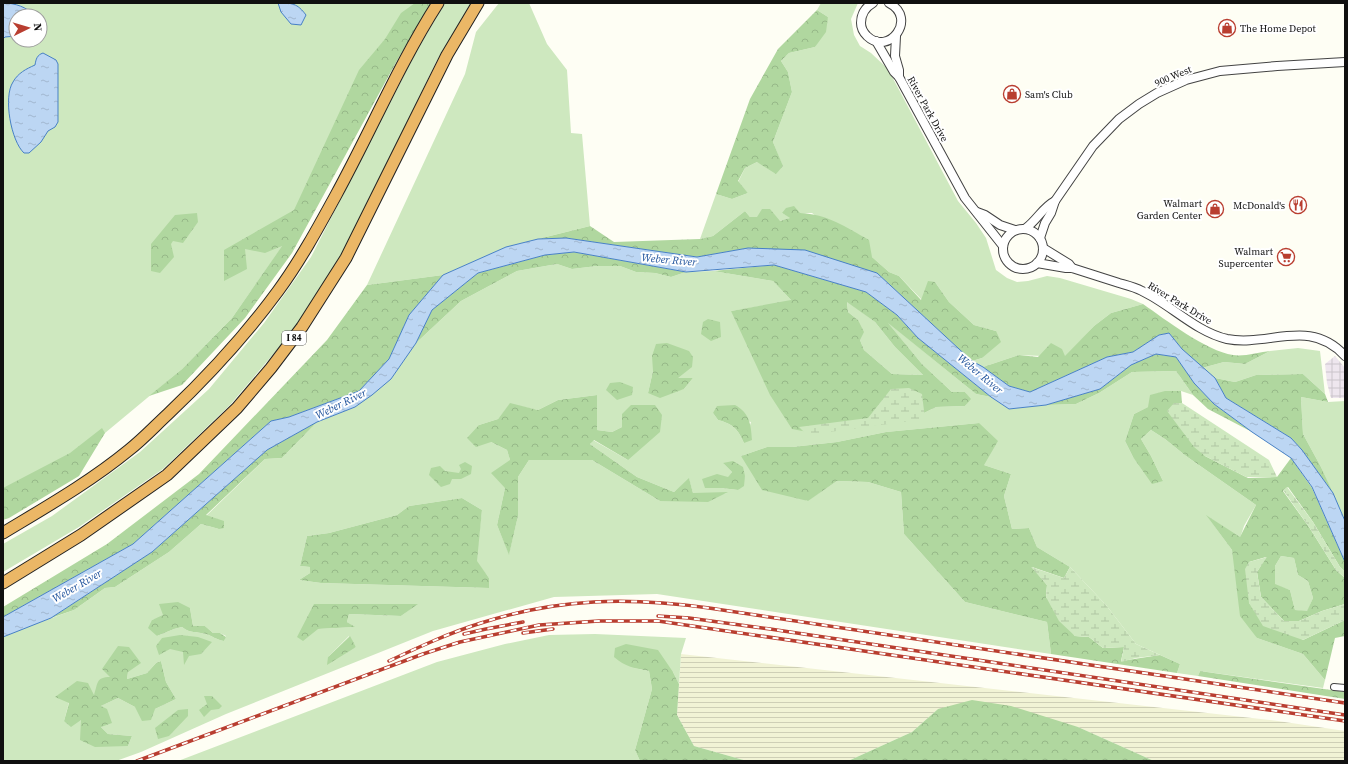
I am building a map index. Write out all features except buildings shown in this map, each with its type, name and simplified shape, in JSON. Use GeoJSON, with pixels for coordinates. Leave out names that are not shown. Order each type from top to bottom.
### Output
{"type":"FeatureCollection","features":[{"type":"Feature","properties":{"kind":"highway"},"geometry":{"type":"LineString","coordinates":[[3,532],[71,492],[130,450],[193,391],[224,358],[255,321],[279,290],[305,249],[336,194],[409,52],[438,3]]}},
{"type":"Feature","properties":{"kind":"highway","name":"I 84"},"geometry":{"type":"LineString","coordinates":[[3,583],[81,535],[167,475],[237,408],[271,368],[302,327],[346,258],[447,55],[478,3]]}},
{"type":"Feature","properties":{"kind":"street","name":"River Park Drive"},"geometry":{"type":"LineString","coordinates":[[889,3],[898,10],[901,19],[900,28],[896,36],[895,56],[899,70],[899,77]]}},
{"type":"Feature","properties":{"kind":"street","name":"River Park Drive"},"geometry":{"type":"LineString","coordinates":[[870,4],[861,17],[862,29],[865,35],[876,41],[894,72],[899,77],[966,198],[1003,246]]}},
{"type":"Feature","properties":{"kind":"street"},"geometry":{"type":"LineString","coordinates":[[876,41],[887,41],[896,36]]}},
{"type":"Feature","properties":{"kind":"street","name":"900 West"},"geometry":{"type":"LineString","coordinates":[[1040,238],[1044,223],[1051,213],[1055,201],[1086,155],[1101,136],[1130,110],[1162,90],[1195,77],[1220,71],[1345,62]]}},
{"type":"Feature","properties":{"kind":"street","name":"900 West"},"geometry":{"type":"LineString","coordinates":[[1026,228],[1034,222],[1049,204],[1055,201]]}},
{"type":"Feature","properties":{"kind":"street","name":"River Park Drive"},"geometry":{"type":"LineString","coordinates":[[977,212],[985,215],[1000,225],[1015,230]]}},
{"type":"Feature","properties":{"kind":"street"},"geometry":{"type":"LineString","coordinates":[[1026,228],[1036,233],[1040,238],[1043,248],[1040,259],[1037,263],[1027,268],[1016,268],[1004,257],[1003,246],[1007,236],[1015,230],[1026,228]]}},
{"type":"Feature","properties":{"kind":"street","name":"River Park Drive"},"geometry":{"type":"LineString","coordinates":[[1043,248],[1069,264],[1072,268]]}},
{"type":"Feature","properties":{"kind":"street","name":"River Park Drive"},"geometry":{"type":"LineString","coordinates":[[1037,263],[1072,268],[1141,290],[1216,336],[1238,340],[1301,335],[1314,337],[1324,340],[1338,349],[1345,356]]}},
{"type":"Feature","properties":{"kind":"street"},"geometry":{"type":"LineString","coordinates":[[1334,687],[1345,688]]}},
{"type":"Feature","properties":{"kind":"shaded area"},"geometry":{"type":"Polygon","coordinates":[[[1335,356],[1345,368],[1345,398],[1331,398],[1327,383],[1325,364],[1335,356]]]}},
{"type":"Feature","properties":{"kind":"green space"},"geometry":{"type":"Polygon","coordinates":[[[3,3],[422,3],[283,245],[232,318],[182,369],[105,433],[23,492],[3,503],[3,3]]]}},
{"type":"Feature","properties":{"kind":"green space"},"geometry":{"type":"Polygon","coordinates":[[[415,3],[431,3],[399,57],[292,253],[245,318],[182,385],[149,396],[182,369],[232,318],[282,246],[265,253],[245,249],[247,269],[224,281],[224,250],[294,210],[359,70],[385,39],[401,13],[415,3]]]}},
{"type":"Feature","properties":{"kind":"green space"},"geometry":{"type":"Polygon","coordinates":[[[445,3],[471,3],[436,62],[344,253],[298,325],[230,405],[163,469],[79,527],[3,572],[3,544],[52,516],[140,452],[209,389],[264,323],[311,257],[416,52],[445,3]]]}},
{"type":"Feature","properties":{"kind":"green space"},"geometry":{"type":"Polygon","coordinates":[[[499,3],[529,3],[547,44],[567,70],[571,133],[582,134],[590,226],[506,247],[443,275],[367,285],[465,74],[476,32],[499,3]]]}},
{"type":"Feature","properties":{"kind":"green space"},"geometry":{"type":"Polygon","coordinates":[[[821,3],[858,3],[851,19],[854,35],[860,46],[871,53],[888,69],[958,201],[986,238],[996,270],[1007,278],[1017,282],[1047,276],[1060,278],[1143,304],[1111,313],[1094,326],[1065,357],[1019,355],[983,367],[972,361],[982,358],[996,331],[974,325],[949,302],[935,282],[922,300],[899,276],[889,272],[872,257],[812,213],[782,213],[791,218],[780,221],[750,217],[745,211],[713,236],[700,239],[716,194],[732,199],[748,193],[738,182],[745,168],[757,162],[783,167],[773,142],[792,92],[788,72],[781,61],[789,53],[815,47],[828,17],[817,10],[821,3]]]}},
{"type":"Feature","properties":{"kind":"green space"},"geometry":{"type":"Polygon","coordinates":[[[817,10],[828,17],[826,32],[815,47],[789,53],[781,61],[788,72],[792,92],[773,142],[783,166],[776,174],[757,162],[745,168],[738,181],[748,193],[732,199],[716,194],[750,99],[778,49],[817,10]]]}},
{"type":"Feature","properties":{"kind":"green space"},"geometry":{"type":"Polygon","coordinates":[[[794,206],[800,213],[828,219],[869,240],[872,257],[889,272],[899,276],[921,300],[928,281],[935,282],[949,302],[974,325],[996,331],[1001,342],[982,358],[972,361],[877,273],[748,248],[697,257],[566,238],[538,239],[590,226],[614,242],[700,239],[713,236],[745,211],[750,217],[757,217],[762,209],[770,209],[780,221],[790,218],[782,213],[786,208],[794,206]]]}},
{"type":"Feature","properties":{"kind":"green space"},"geometry":{"type":"Polygon","coordinates":[[[197,213],[198,222],[183,243],[173,241],[171,244],[174,257],[160,273],[151,271],[151,244],[175,215],[197,213]]]}},
{"type":"Feature","properties":{"kind":"green space"},"geometry":{"type":"Polygon","coordinates":[[[574,252],[686,272],[671,277],[655,273],[636,272],[620,266],[597,266],[572,269],[557,264],[517,271],[461,301],[416,343],[432,310],[478,273],[545,255],[574,252]]]}},
{"type":"Feature","properties":{"kind":"green space"},"geometry":{"type":"Polygon","coordinates":[[[557,264],[572,269],[597,266],[620,266],[636,272],[655,273],[671,277],[686,272],[713,271],[773,281],[792,301],[731,311],[924,413],[936,407],[965,406],[970,399],[965,392],[952,392],[922,364],[886,321],[976,394],[991,397],[1009,409],[1046,405],[1076,404],[1099,393],[1132,372],[1176,371],[1193,395],[1181,391],[1134,414],[1125,441],[1133,457],[1163,481],[1141,439],[1151,430],[1256,505],[1244,526],[1240,538],[1207,516],[1232,550],[1257,638],[1303,654],[1325,680],[1323,688],[1200,671],[1198,676],[1177,673],[1180,664],[1136,644],[1106,605],[1070,567],[1037,547],[1029,528],[1012,529],[1004,496],[1011,474],[984,465],[979,423],[886,432],[837,442],[792,447],[767,447],[741,456],[807,501],[837,481],[868,482],[901,492],[904,534],[965,602],[1047,622],[1051,654],[657,594],[554,597],[433,631],[226,714],[141,752],[116,761],[3,761],[3,637],[5,635],[74,610],[105,588],[115,587],[169,552],[201,524],[219,529],[206,516],[265,459],[282,458],[317,422],[355,407],[391,379],[416,343],[461,301],[517,271],[557,264]],[[653,371],[648,393],[684,389],[693,378],[677,378],[653,371]],[[597,395],[558,400],[538,410],[510,404],[498,419],[479,425],[491,442],[507,450],[510,460],[497,525],[509,554],[518,516],[518,477],[529,460],[592,460],[660,501],[727,493],[693,493],[689,479],[674,492],[637,477],[590,444],[593,440],[628,460],[622,427],[612,432],[597,430],[597,395]],[[713,413],[718,420],[731,425],[740,434],[744,443],[751,422],[713,413]],[[723,463],[732,472],[721,488],[738,490],[745,476],[723,463]],[[462,498],[409,506],[397,515],[329,533],[307,536],[300,566],[311,567],[310,573],[299,580],[321,583],[489,588],[489,578],[476,561],[482,510],[462,498]],[[314,604],[318,629],[354,627],[347,622],[349,614],[401,616],[417,604],[314,604]],[[190,608],[152,620],[157,636],[182,627],[191,632],[206,634],[224,641],[226,636],[220,633],[213,633],[205,626],[193,626],[190,608]],[[349,636],[328,657],[356,647],[349,636]],[[161,661],[156,663],[147,673],[127,679],[128,672],[110,678],[94,695],[56,696],[69,702],[64,721],[82,720],[128,746],[132,736],[108,734],[101,727],[101,706],[118,698],[135,707],[155,709],[176,699],[166,682],[161,661]]]}},
{"type":"Feature","properties":{"kind":"green space"},"geometry":{"type":"Polygon","coordinates":[[[774,265],[866,292],[897,315],[918,338],[991,397],[976,394],[888,323],[922,364],[952,392],[965,392],[971,399],[965,406],[936,407],[924,413],[877,425],[813,433],[792,429],[770,395],[731,311],[791,300],[773,281],[713,271],[774,265]],[[847,302],[848,312],[858,320],[864,332],[860,340],[864,350],[892,374],[923,375],[895,347],[875,322],[847,302]]]}},
{"type":"Feature","properties":{"kind":"green space"},"geometry":{"type":"Polygon","coordinates":[[[443,275],[409,315],[389,359],[359,391],[289,417],[271,421],[133,544],[3,617],[3,607],[107,544],[199,474],[327,340],[367,285],[443,275]]]}},
{"type":"Feature","properties":{"kind":"green space"},"geometry":{"type":"Polygon","coordinates":[[[847,301],[875,322],[895,347],[923,375],[892,374],[864,350],[860,340],[858,320],[848,312],[847,301]]]}},
{"type":"Feature","properties":{"kind":"green space"},"geometry":{"type":"Polygon","coordinates":[[[1143,304],[1186,334],[1211,348],[1233,355],[1270,351],[1245,364],[1224,362],[1202,368],[1182,349],[1169,333],[1159,335],[1133,352],[1107,357],[1030,392],[1009,386],[983,367],[1019,355],[1038,357],[1051,343],[1062,349],[1065,356],[1094,326],[1111,313],[1143,304]]]}},
{"type":"Feature","properties":{"kind":"green space"},"geometry":{"type":"Polygon","coordinates":[[[708,319],[720,322],[721,337],[711,341],[701,334],[703,322],[708,319]]]}},
{"type":"Feature","properties":{"kind":"green space"},"geometry":{"type":"Polygon","coordinates":[[[667,343],[689,351],[693,357],[692,367],[678,378],[693,378],[684,389],[660,398],[648,393],[653,371],[652,356],[656,344],[667,343]]]}},
{"type":"Feature","properties":{"kind":"green space"},"geometry":{"type":"Polygon","coordinates":[[[1298,348],[1320,351],[1325,394],[1303,374],[1256,375],[1235,382],[1215,378],[1202,368],[1224,362],[1245,364],[1270,351],[1298,348]]]}},
{"type":"Feature","properties":{"kind":"green space"},"geometry":{"type":"Polygon","coordinates":[[[1156,354],[1176,357],[1194,383],[1214,404],[1252,432],[1208,409],[1193,395],[1176,371],[1132,372],[1099,393],[1076,404],[1046,405],[1100,389],[1131,365],[1156,354]]]}},
{"type":"Feature","properties":{"kind":"green space"},"geometry":{"type":"Polygon","coordinates":[[[1303,374],[1325,394],[1328,402],[1301,397],[1303,434],[1333,493],[1302,450],[1291,438],[1226,398],[1215,378],[1235,382],[1256,375],[1303,374]]]}},
{"type":"Feature","properties":{"kind":"green space"},"geometry":{"type":"Polygon","coordinates":[[[620,382],[633,387],[632,395],[617,400],[606,390],[610,383],[620,382]]]}},
{"type":"Feature","properties":{"kind":"green space"},"geometry":{"type":"Polygon","coordinates":[[[909,388],[922,394],[925,419],[807,435],[799,427],[868,418],[891,389],[909,388]]]}},
{"type":"Feature","properties":{"kind":"green space"},"geometry":{"type":"Polygon","coordinates":[[[1165,391],[1181,391],[1182,403],[1174,403],[1205,456],[1248,478],[1277,477],[1291,458],[1312,488],[1345,562],[1345,572],[1340,567],[1313,522],[1288,487],[1283,491],[1309,527],[1336,570],[1345,578],[1345,604],[1322,611],[1299,621],[1284,621],[1261,597],[1257,572],[1266,557],[1249,562],[1249,603],[1303,640],[1345,620],[1345,636],[1335,638],[1325,680],[1303,654],[1257,638],[1240,616],[1232,550],[1206,515],[1240,537],[1256,505],[1151,430],[1141,439],[1163,481],[1152,484],[1133,457],[1125,441],[1134,414],[1148,407],[1150,395],[1165,391]],[[1281,556],[1275,566],[1275,584],[1290,590],[1295,610],[1307,611],[1313,598],[1308,581],[1298,575],[1294,558],[1281,556]]]}},
{"type":"Feature","properties":{"kind":"green space"},"geometry":{"type":"Polygon","coordinates":[[[597,395],[597,430],[612,432],[622,427],[622,414],[631,405],[655,405],[662,415],[660,432],[628,460],[594,440],[590,444],[637,477],[674,492],[689,478],[693,493],[728,492],[708,502],[660,501],[592,460],[529,460],[518,477],[518,516],[509,555],[497,525],[505,488],[491,473],[510,460],[507,450],[491,442],[476,447],[467,438],[479,425],[498,419],[510,403],[538,410],[558,400],[597,395]]]}},
{"type":"Feature","properties":{"kind":"green space"},"geometry":{"type":"Polygon","coordinates":[[[1301,397],[1328,402],[1345,401],[1345,521],[1321,467],[1303,434],[1301,397]]]}},
{"type":"Feature","properties":{"kind":"green space"},"geometry":{"type":"Polygon","coordinates":[[[1174,403],[1182,403],[1269,460],[1277,477],[1246,477],[1205,456],[1194,447],[1167,411],[1174,403]]]}},
{"type":"Feature","properties":{"kind":"green space"},"geometry":{"type":"Polygon","coordinates":[[[735,405],[744,412],[750,424],[752,440],[744,443],[740,434],[731,425],[718,420],[713,413],[717,406],[735,405]]]}},
{"type":"Feature","properties":{"kind":"green space"},"geometry":{"type":"Polygon","coordinates":[[[317,422],[282,458],[265,459],[206,515],[224,521],[224,528],[219,529],[201,524],[169,552],[115,587],[105,588],[74,610],[51,618],[152,552],[267,450],[317,422]]]}},
{"type":"Feature","properties":{"kind":"green space"},"geometry":{"type":"Polygon","coordinates":[[[979,423],[998,441],[984,465],[1011,474],[1004,496],[1012,529],[1029,528],[1037,547],[1070,567],[1064,578],[1032,567],[1047,585],[1046,597],[1075,636],[1089,637],[1103,648],[1124,647],[1121,661],[1160,655],[1180,664],[1177,673],[1051,654],[1047,622],[965,602],[904,534],[901,492],[868,482],[837,481],[808,501],[762,490],[741,456],[767,447],[792,447],[837,442],[886,432],[979,423]]]}},
{"type":"Feature","properties":{"kind":"green space"},"geometry":{"type":"Polygon","coordinates":[[[102,428],[105,433],[79,476],[9,518],[3,520],[3,488],[70,453],[102,428]]]}},
{"type":"Feature","properties":{"kind":"green space"},"geometry":{"type":"Polygon","coordinates":[[[733,461],[743,467],[745,476],[744,486],[738,490],[705,488],[702,479],[717,474],[728,477],[732,472],[723,463],[733,461]]]}},
{"type":"Feature","properties":{"kind":"green space"},"geometry":{"type":"Polygon","coordinates":[[[465,462],[472,466],[471,474],[461,479],[452,479],[450,484],[441,487],[429,475],[431,468],[440,466],[445,471],[459,473],[461,469],[459,465],[465,462]]]}},
{"type":"Feature","properties":{"kind":"green space"},"geometry":{"type":"Polygon","coordinates":[[[1287,487],[1313,522],[1340,567],[1345,572],[1345,578],[1336,570],[1309,527],[1283,490],[1287,487]]]}},
{"type":"Feature","properties":{"kind":"green space"},"geometry":{"type":"Polygon","coordinates":[[[462,498],[482,510],[477,561],[489,578],[489,588],[321,583],[299,580],[310,573],[310,567],[300,566],[307,536],[329,533],[397,515],[409,506],[462,498]]]}},
{"type":"Feature","properties":{"kind":"green space"},"geometry":{"type":"Polygon","coordinates":[[[1281,556],[1294,558],[1298,575],[1308,581],[1313,598],[1307,612],[1295,610],[1290,590],[1275,585],[1275,566],[1281,556]]]}},
{"type":"Feature","properties":{"kind":"green space"},"geometry":{"type":"Polygon","coordinates":[[[1267,557],[1257,572],[1261,597],[1284,621],[1299,621],[1322,611],[1345,604],[1345,620],[1303,640],[1263,626],[1249,603],[1245,569],[1249,562],[1267,557]]]}},
{"type":"Feature","properties":{"kind":"green space"},"geometry":{"type":"Polygon","coordinates":[[[1031,567],[1064,578],[1070,567],[1106,605],[1136,644],[1160,655],[1136,658],[1121,662],[1124,647],[1103,648],[1089,637],[1075,636],[1059,621],[1046,597],[1047,585],[1031,567]]]}},
{"type":"Feature","properties":{"kind":"green space"},"geometry":{"type":"Polygon","coordinates":[[[178,602],[190,608],[193,626],[205,626],[213,633],[220,633],[226,637],[224,641],[206,634],[188,631],[182,627],[157,636],[148,628],[152,620],[163,615],[159,604],[178,602]]]}},
{"type":"Feature","properties":{"kind":"green space"},"geometry":{"type":"Polygon","coordinates":[[[314,604],[418,604],[401,616],[349,614],[347,622],[355,627],[318,629],[303,641],[297,637],[314,604]]]}},
{"type":"Feature","properties":{"kind":"green space"},"geometry":{"type":"Polygon","coordinates":[[[595,634],[686,638],[681,654],[679,684],[673,672],[634,668],[649,671],[652,689],[635,750],[640,761],[178,761],[437,662],[505,644],[549,635],[595,634]]]}},
{"type":"Feature","properties":{"kind":"green space"},"geometry":{"type":"Polygon","coordinates":[[[180,635],[198,637],[212,642],[201,654],[189,656],[184,665],[183,652],[170,649],[159,655],[156,646],[162,638],[180,635]]]}},
{"type":"Feature","properties":{"kind":"green space"},"geometry":{"type":"Polygon","coordinates":[[[350,636],[356,647],[327,665],[328,657],[350,636]]]}},
{"type":"Feature","properties":{"kind":"green space"},"geometry":{"type":"Polygon","coordinates":[[[626,644],[658,650],[673,672],[679,684],[677,715],[694,746],[747,761],[640,761],[635,750],[652,689],[649,671],[626,665],[614,657],[615,648],[626,644]]]}},
{"type":"Feature","properties":{"kind":"green space"},"geometry":{"type":"Polygon","coordinates":[[[118,646],[129,647],[141,663],[128,672],[127,679],[147,673],[156,663],[161,661],[166,682],[176,699],[155,709],[151,720],[142,721],[135,707],[118,698],[101,706],[107,709],[112,723],[101,727],[108,734],[132,736],[128,746],[95,747],[80,740],[81,720],[71,727],[64,721],[69,703],[55,697],[77,681],[88,683],[94,695],[98,682],[102,678],[110,677],[102,669],[118,646]]]}},
{"type":"Feature","properties":{"kind":"green space"},"geometry":{"type":"Polygon","coordinates":[[[681,654],[1278,721],[1345,731],[1345,761],[1154,761],[1078,727],[938,709],[912,732],[848,761],[747,761],[694,746],[677,715],[681,654]]]}},
{"type":"Feature","properties":{"kind":"green space"},"geometry":{"type":"Polygon","coordinates":[[[1200,671],[1345,692],[1345,699],[1198,676],[1200,671]]]}},
{"type":"Feature","properties":{"kind":"green space"},"geometry":{"type":"Polygon","coordinates":[[[204,696],[212,696],[222,706],[219,709],[211,710],[204,717],[199,710],[207,704],[204,696]]]}},
{"type":"Feature","properties":{"kind":"green space"},"geometry":{"type":"Polygon","coordinates":[[[972,700],[1011,706],[1078,727],[1154,761],[848,761],[912,732],[938,709],[972,700]]]}},
{"type":"Feature","properties":{"kind":"green space"},"geometry":{"type":"Polygon","coordinates":[[[188,709],[188,716],[169,736],[158,739],[155,728],[178,710],[188,709]]]}},
{"type":"Feature","properties":{"kind":"water"},"geometry":{"type":"Polygon","coordinates":[[[3,3],[24,8],[8,8],[8,37],[3,39],[3,3]]]}},
{"type":"Feature","properties":{"kind":"water"},"geometry":{"type":"Polygon","coordinates":[[[278,3],[294,4],[300,8],[306,15],[301,25],[291,24],[281,12],[278,3]]]}},
{"type":"Feature","properties":{"kind":"water"},"geometry":{"type":"Polygon","coordinates":[[[43,53],[56,60],[58,64],[58,122],[55,127],[48,131],[41,142],[29,153],[24,153],[15,139],[12,129],[9,108],[10,89],[17,76],[35,65],[39,55],[43,53]]]}},
{"type":"Feature","properties":{"kind":"water","name":"Weber River"},"geometry":{"type":"Polygon","coordinates":[[[566,238],[697,257],[748,248],[805,250],[877,273],[972,361],[1009,386],[1030,392],[1107,357],[1133,352],[1159,335],[1169,333],[1182,349],[1215,378],[1226,398],[1291,438],[1302,450],[1333,493],[1345,521],[1345,562],[1312,487],[1291,458],[1214,404],[1194,383],[1176,357],[1156,354],[1131,365],[1100,389],[1046,405],[1009,409],[991,397],[918,338],[897,315],[866,292],[774,265],[686,272],[574,252],[545,255],[478,273],[432,310],[416,343],[391,379],[372,395],[355,407],[317,422],[267,450],[152,552],[51,618],[3,637],[3,617],[133,544],[271,421],[289,417],[359,391],[389,359],[409,315],[443,275],[506,247],[538,239],[566,238]]]}},
{"type":"Feature","properties":{"kind":"railway"},"geometry":{"type":"LineString","coordinates":[[389,661],[457,631],[510,615],[566,604],[622,601],[650,602],[709,608],[1345,703]]}},
{"type":"Feature","properties":{"kind":"railway"},"geometry":{"type":"LineString","coordinates":[[658,616],[689,618],[770,629],[1345,715]]}},
{"type":"Feature","properties":{"kind":"railway"},"geometry":{"type":"LineString","coordinates":[[137,761],[423,654],[460,642],[539,625],[599,621],[658,621],[1345,721]]}},
{"type":"Feature","properties":{"kind":"railway"},"geometry":{"type":"LineString","coordinates":[[464,634],[523,622]]}},
{"type":"Feature","properties":{"kind":"railway"},"geometry":{"type":"LineString","coordinates":[[523,633],[553,629]]}},
{"type":"Feature","properties":{"kind":"place","name":"The Home Depot"},"geometry":{"type":"Point","coordinates":[1227,28]}},
{"type":"Feature","properties":{"kind":"place","name":"Sam's Club"},"geometry":{"type":"Point","coordinates":[1012,94]}},
{"type":"Feature","properties":{"kind":"place","name":"McDonald's"},"geometry":{"type":"Point","coordinates":[1298,205]}},
{"type":"Feature","properties":{"kind":"place","name":"Walmart Garden Center"},"geometry":{"type":"Point","coordinates":[1215,209]}},
{"type":"Feature","properties":{"kind":"place","name":"Walmart Supercenter"},"geometry":{"type":"Point","coordinates":[1286,257]}}]}
